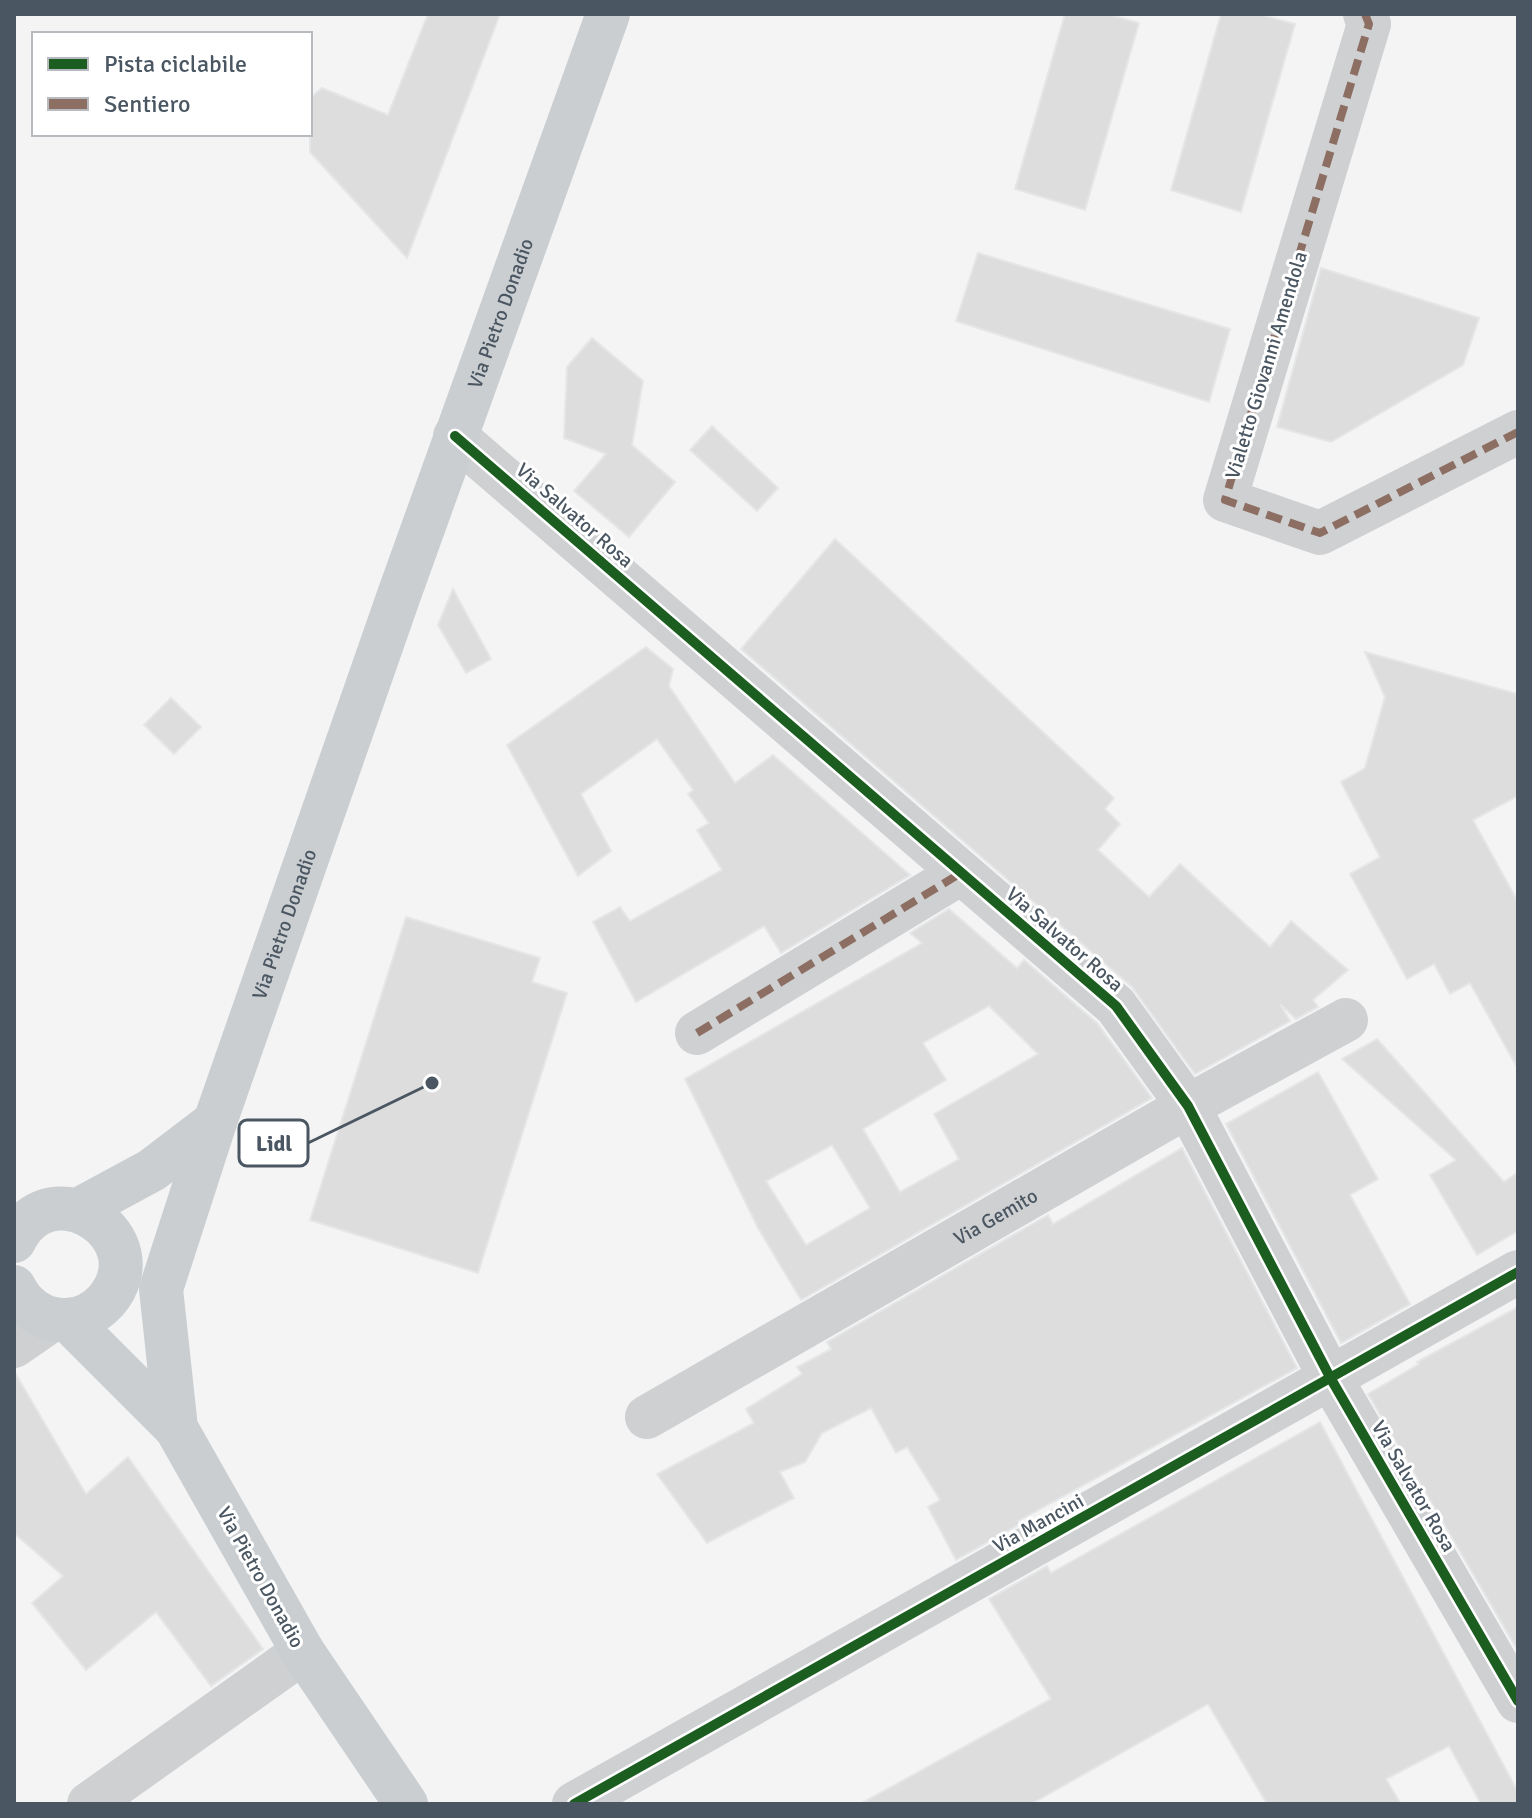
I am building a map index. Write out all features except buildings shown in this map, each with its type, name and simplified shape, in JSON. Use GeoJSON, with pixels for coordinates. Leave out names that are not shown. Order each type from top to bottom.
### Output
{"type":"FeatureCollection","features":[{"type":"Feature","properties":{"kind":"main road","name":"Via Pietro Donadio"},"geometry":{"type":"LineString","coordinates":[[406,1804],[303,1652],[176,1428],[161,1289],[215,1122],[455,436],[608,14]]}},
{"type":"Feature","properties":{"kind":"main road"},"geometry":{"type":"LineString","coordinates":[[36,1221],[152,1170],[215,1122]]}},
{"type":"Feature","properties":{"kind":"main road"},"geometry":{"type":"LineString","coordinates":[[33,1303],[93,1312],[116,1278],[112,1235],[92,1216],[36,1221]]}},
{"type":"Feature","properties":{"kind":"main road"},"geometry":{"type":"LineString","coordinates":[[33,1303],[176,1428]]}},
{"type":"Feature","properties":{"kind":"street","name":"Vialetto Giovanni Amendola"},"geometry":{"type":"LineString","coordinates":[[1365,14],[1369,24],[1225,500],[1320,533],[1518,432]]}},
{"type":"Feature","properties":{"kind":"street","name":"Via Salvator Rosa"},"geometry":{"type":"LineString","coordinates":[[455,436],[1116,1006],[1188,1106],[1331,1379],[1518,1701]]}},
{"type":"Feature","properties":{"kind":"street"},"geometry":{"type":"LineString","coordinates":[[697,1033],[961,873]]}},
{"type":"Feature","properties":{"kind":"street","name":"Via Gemito"},"geometry":{"type":"LineString","coordinates":[[647,1417],[1188,1106],[1346,1020]]}},
{"type":"Feature","properties":{"kind":"street","name":"Via Mancini"},"geometry":{"type":"LineString","coordinates":[[574,1804],[1518,1272]]}},
{"type":"Feature","properties":{"kind":"street"},"geometry":{"type":"LineString","coordinates":[[116,1278],[161,1289]]}},
{"type":"Feature","properties":{"kind":"street"},"geometry":{"type":"LineString","coordinates":[[14,1346],[33,1303]]}},
{"type":"Feature","properties":{"kind":"street"},"geometry":{"type":"LineString","coordinates":[[89,1804],[303,1652]]}},
{"type":"Feature","properties":{"kind":"marked path"},"geometry":{"type":"LineString","coordinates":[[1365,14],[1369,24],[1225,500],[1320,533],[1518,432]]}},
{"type":"Feature","properties":{"kind":"marked path"},"geometry":{"type":"LineString","coordinates":[[697,1033],[961,873]]}},
{"type":"Feature","properties":{"kind":"cycle path"},"geometry":{"type":"LineString","coordinates":[[455,436],[1116,1006],[1188,1106],[1331,1379],[1518,1701]]}},
{"type":"Feature","properties":{"kind":"cycle path"},"geometry":{"type":"LineString","coordinates":[[574,1804],[1518,1272]]}},
{"type":"Feature","properties":{"kind":"place","name":"Lidl"},"geometry":{"type":"Point","coordinates":[432,1083]}}]}
